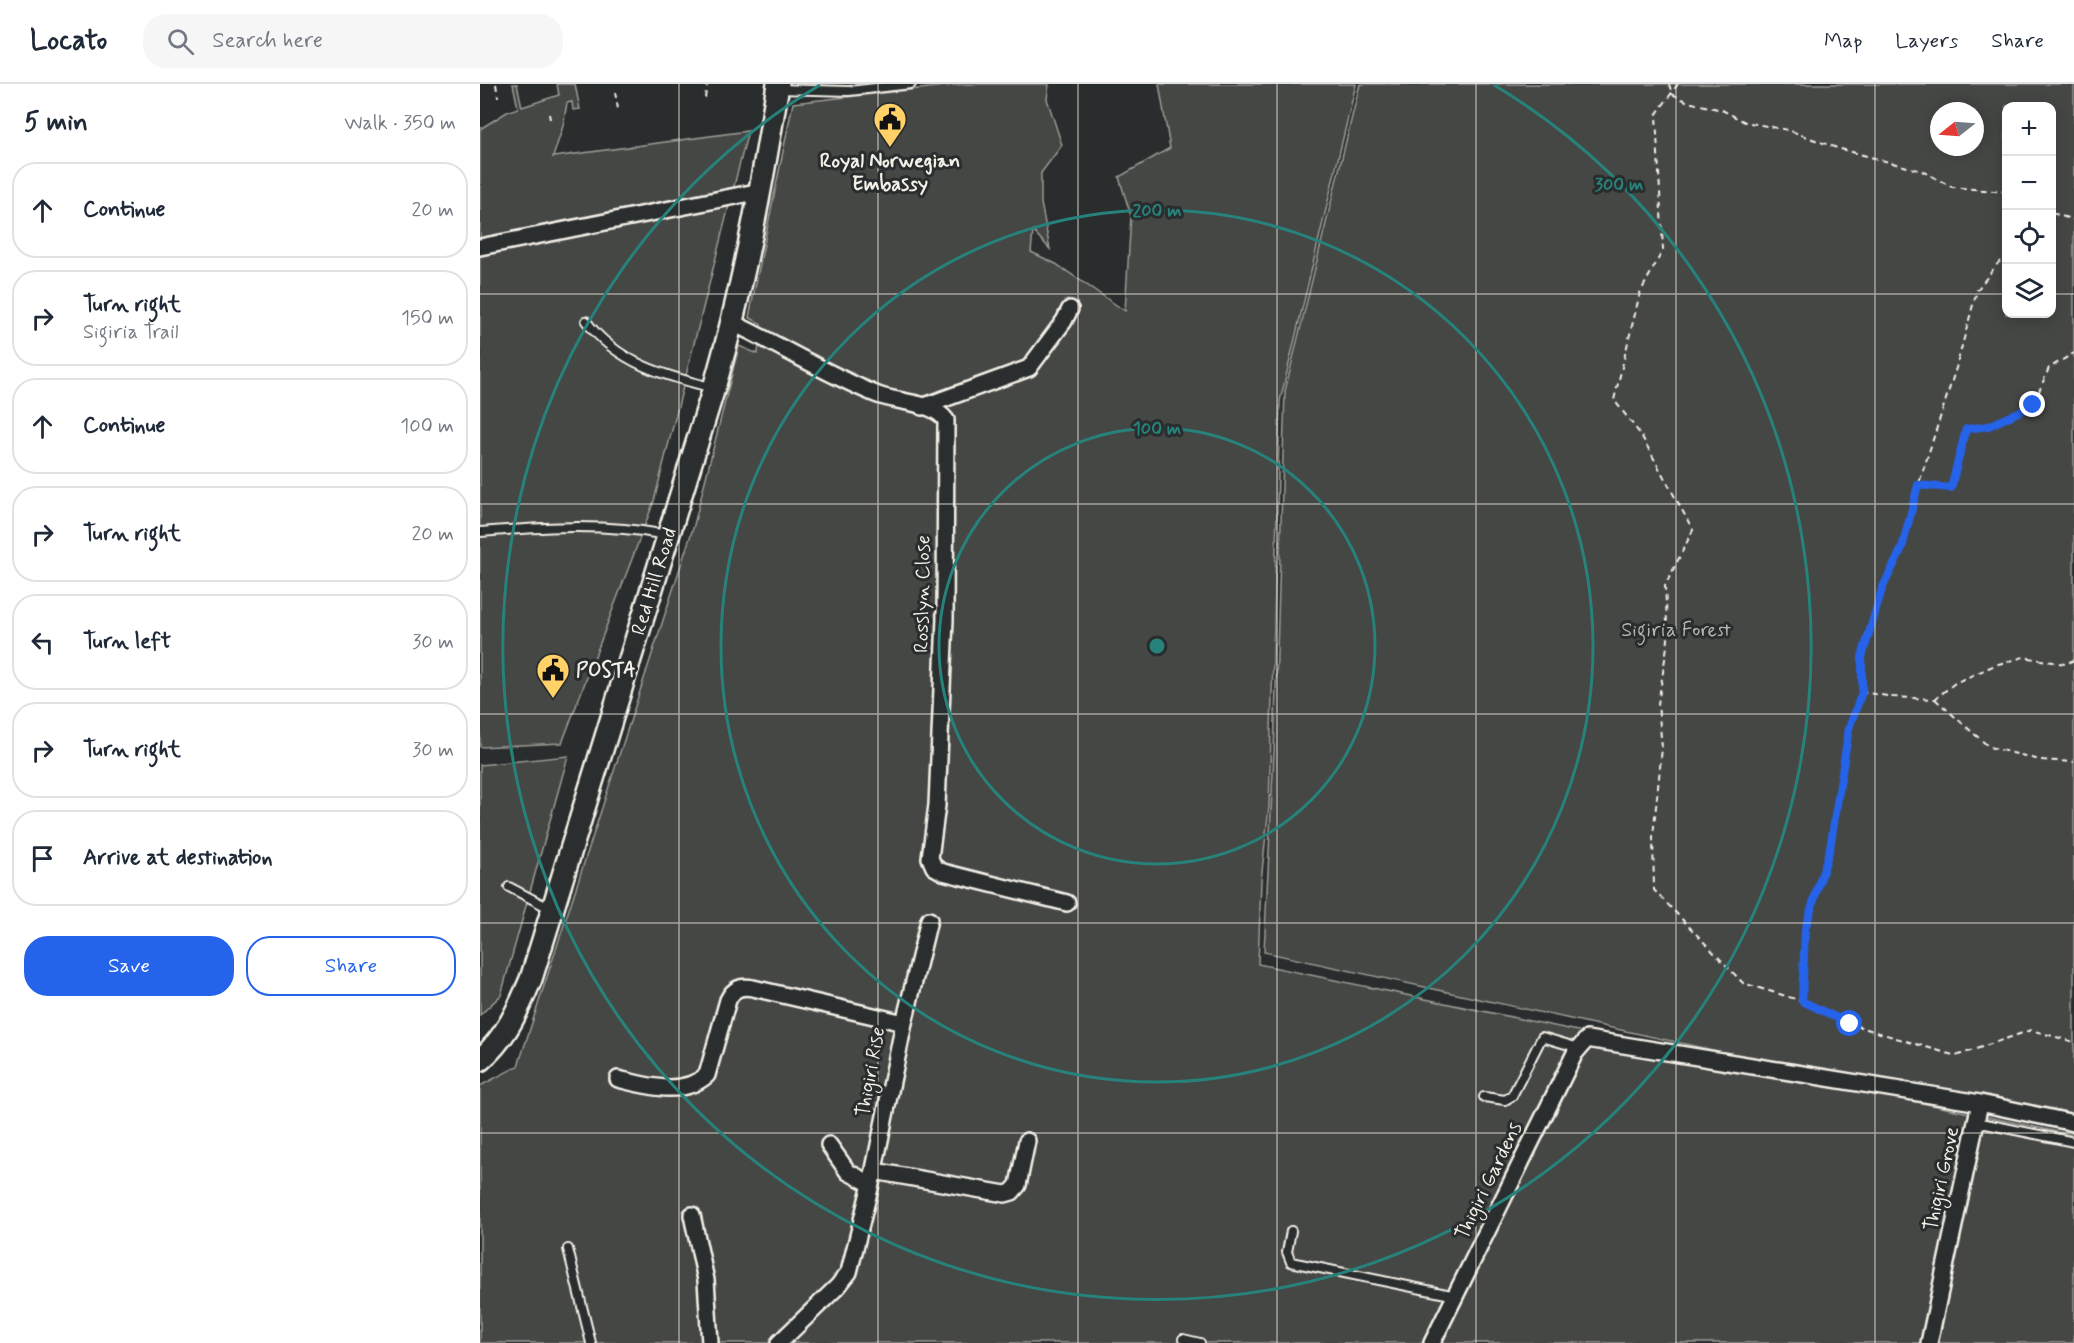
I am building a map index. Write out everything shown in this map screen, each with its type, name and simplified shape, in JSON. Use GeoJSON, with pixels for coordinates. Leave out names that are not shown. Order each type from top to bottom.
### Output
{"type":"FeatureCollection","features":[{"type":"Feature","properties":{"kind":"main road","name":"Red Hill Road"},"geometry":{"type":"LineString","coordinates":[[480,1060],[493,1049],[514,1018],[531,979],[714,388],[732,322],[761,191],[777,86]]}},
{"type":"Feature","properties":{"kind":"street"},"geometry":{"type":"LineString","coordinates":[[480,247],[761,191]]}},
{"type":"Feature","properties":{"kind":"street"},"geometry":{"type":"LineString","coordinates":[[922,407],[1029,368],[1058,330],[1070,309]]}},
{"type":"Feature","properties":{"kind":"street","name":"Rosslyn Close"},"geometry":{"type":"LineString","coordinates":[[732,322],[879,395],[940,412],[946,420],[948,430],[944,631],[937,805],[930,858],[934,867],[944,872],[1067,903]]}},
{"type":"Feature","properties":{"kind":"street"},"geometry":{"type":"LineString","coordinates":[[904,1023],[929,920]]}},
{"type":"Feature","properties":{"kind":"street","name":"Thigiri Rise"},"geometry":{"type":"LineString","coordinates":[[618,1079],[661,1089],[700,1082],[707,1075],[728,1000],[733,991],[739,988],[753,988],[904,1023],[873,1177],[849,1272],[838,1286],[779,1343]]}},
{"type":"Feature","properties":{"kind":"street"},"geometry":{"type":"LineString","coordinates":[[1583,1044],[1980,1103],[2074,1123]]}},
{"type":"Feature","properties":{"kind":"street","name":"Thigiri Gardens"},"geometry":{"type":"LineString","coordinates":[[1432,1343],[1583,1044]]}},
{"type":"Feature","properties":{"kind":"street"},"geometry":{"type":"LineString","coordinates":[[1975,1121],[1980,1103]]}},
{"type":"Feature","properties":{"kind":"street","name":"Thigiri Grove"},"geometry":{"type":"LineString","coordinates":[[1929,1343],[1975,1121]]}},
{"type":"Feature","properties":{"kind":"street"},"geometry":{"type":"LineString","coordinates":[[829,1145],[848,1172],[1005,1194],[1012,1192],[1018,1185],[1027,1141]]}},
{"type":"Feature","properties":{"kind":"street"},"geometry":{"type":"LineString","coordinates":[[692,1215],[706,1280],[710,1343]]}},
{"type":"Feature","properties":{"kind":"lane"},"geometry":{"type":"LineString","coordinates":[[777,86],[849,91],[911,84]]}},
{"type":"Feature","properties":{"kind":"lane"},"geometry":{"type":"LineString","coordinates":[[586,321],[599,338],[656,374],[714,388]]}},
{"type":"Feature","properties":{"kind":"lane"},"geometry":{"type":"LineString","coordinates":[[480,532],[551,527],[632,528],[668,535]]}},
{"type":"Feature","properties":{"kind":"lane"},"geometry":{"type":"LineString","coordinates":[[509,887],[552,910]]}},
{"type":"Feature","properties":{"kind":"lane"},"geometry":{"type":"LineString","coordinates":[[1484,1097],[1505,1100],[1512,1096],[1544,1036],[1583,1044]]}},
{"type":"Feature","properties":{"kind":"lane","name":"Thigiri Grove"},"geometry":{"type":"LineString","coordinates":[[1975,1121],[2074,1142]]}},
{"type":"Feature","properties":{"kind":"lane"},"geometry":{"type":"LineString","coordinates":[[1292,1231],[1287,1252],[1291,1262],[1456,1296]]}},
{"type":"Feature","properties":{"kind":"lane"},"geometry":{"type":"LineString","coordinates":[[568,1249],[591,1343]]}},
{"type":"Feature","properties":{"kind":"lane"},"geometry":{"type":"LineString","coordinates":[[1183,1339],[1200,1343]]}},
{"type":"Feature","properties":{"kind":"path"},"geometry":{"type":"LineString","coordinates":[[496,84],[498,97]]}},
{"type":"Feature","properties":{"kind":"path"},"geometry":{"type":"LineString","coordinates":[[705,98],[708,84]]}},
{"type":"Feature","properties":{"kind":"path"},"geometry":{"type":"LineString","coordinates":[[1669,84],[1672,94],[1688,102],[1722,110],[1745,122],[1788,130],[1837,147],[1922,171],[1952,187],[2002,192]]}},
{"type":"Feature","properties":{"kind":"path"},"geometry":{"type":"LineString","coordinates":[[1678,84],[1656,115],[1663,250],[1640,293],[1614,400],[1641,435],[1693,530],[1665,586],[1668,640],[1658,704],[1662,748],[1653,836],[1654,890],[1743,983],[1802,1001],[1850,1024],[1956,1056],[2031,1030],[2074,1042]]}},
{"type":"Feature","properties":{"kind":"path"},"geometry":{"type":"LineString","coordinates":[[615,92],[618,109]]}},
{"type":"Feature","properties":{"kind":"path"},"geometry":{"type":"LineString","coordinates":[[2056,214],[2074,220]]}},
{"type":"Feature","properties":{"kind":"path"},"geometry":{"type":"LineString","coordinates":[[1802,1001],[1805,929],[1830,848],[1849,728],[1862,692],[1862,657],[1868,631],[1882,589],[1902,548],[1918,485],[1956,368],[1977,290],[2002,260]]}},
{"type":"Feature","properties":{"kind":"path"},"geometry":{"type":"LineString","coordinates":[[1918,485],[1951,488],[1966,429],[1989,426],[2033,405],[2049,368],[2074,353]]}},
{"type":"Feature","properties":{"kind":"path"},"geometry":{"type":"LineString","coordinates":[[1862,692],[1893,698],[1935,699],[1955,683],[1995,665],[2024,657],[2065,664],[2074,660]]}},
{"type":"Feature","properties":{"kind":"path"},"geometry":{"type":"LineString","coordinates":[[1935,699],[1989,747],[2040,760],[2074,762]]}},
{"type":"Feature","properties":{"kind":"green space"},"geometry":{"type":"Polygon","coordinates":[[[513,84],[517,84],[522,107],[559,95],[557,84],[575,84],[580,109],[573,110],[572,102],[567,103],[563,126],[553,157],[748,131],[654,501],[562,743],[480,747],[480,129],[507,112],[518,108],[513,84]]]}},
{"type":"Feature","properties":{"kind":"green space"},"geometry":{"type":"Polygon","coordinates":[[[964,84],[1049,84],[1047,99],[1062,145],[1041,173],[1041,203],[1050,249],[1033,231],[1031,252],[1056,264],[1125,311],[1131,216],[1119,177],[1170,148],[1159,84],[1356,84],[1280,401],[1269,806],[1261,881],[1258,964],[2074,1135],[2074,1343],[480,1343],[480,1086],[518,1066],[694,525],[739,346],[758,354],[761,324],[749,317],[793,103],[964,84]]]}},
{"type":"Feature","properties":{"kind":"green space","name":"Sigiria Forest"},"geometry":{"type":"Polygon","coordinates":[[[1360,84],[2074,84],[2074,1129],[1264,952],[1274,751],[1285,391],[1360,84]]]}},
{"type":"Feature","properties":{"kind":"green space"},"geometry":{"type":"Polygon","coordinates":[[[568,756],[501,995],[480,1015],[480,765],[568,756]]]}},
{"type":"Feature","properties":{"kind":"place","name":"Royal Norwegian Embassy"},"geometry":{"type":"Point","coordinates":[890,148]}},
{"type":"Feature","properties":{"kind":"place","name":"POSTA"},"geometry":{"type":"Point","coordinates":[553,699]}},
{"type":"Feature","properties":{"kind":"route"},"geometry":{"type":"LineString","coordinates":[[1850,1024],[1802,1001],[1802,971],[1805,929],[1830,848],[1849,728],[1862,692],[1862,657],[1868,631],[1882,589],[1902,548],[1918,485],[1951,488],[1966,429],[1989,426],[2033,405]]}}]}
